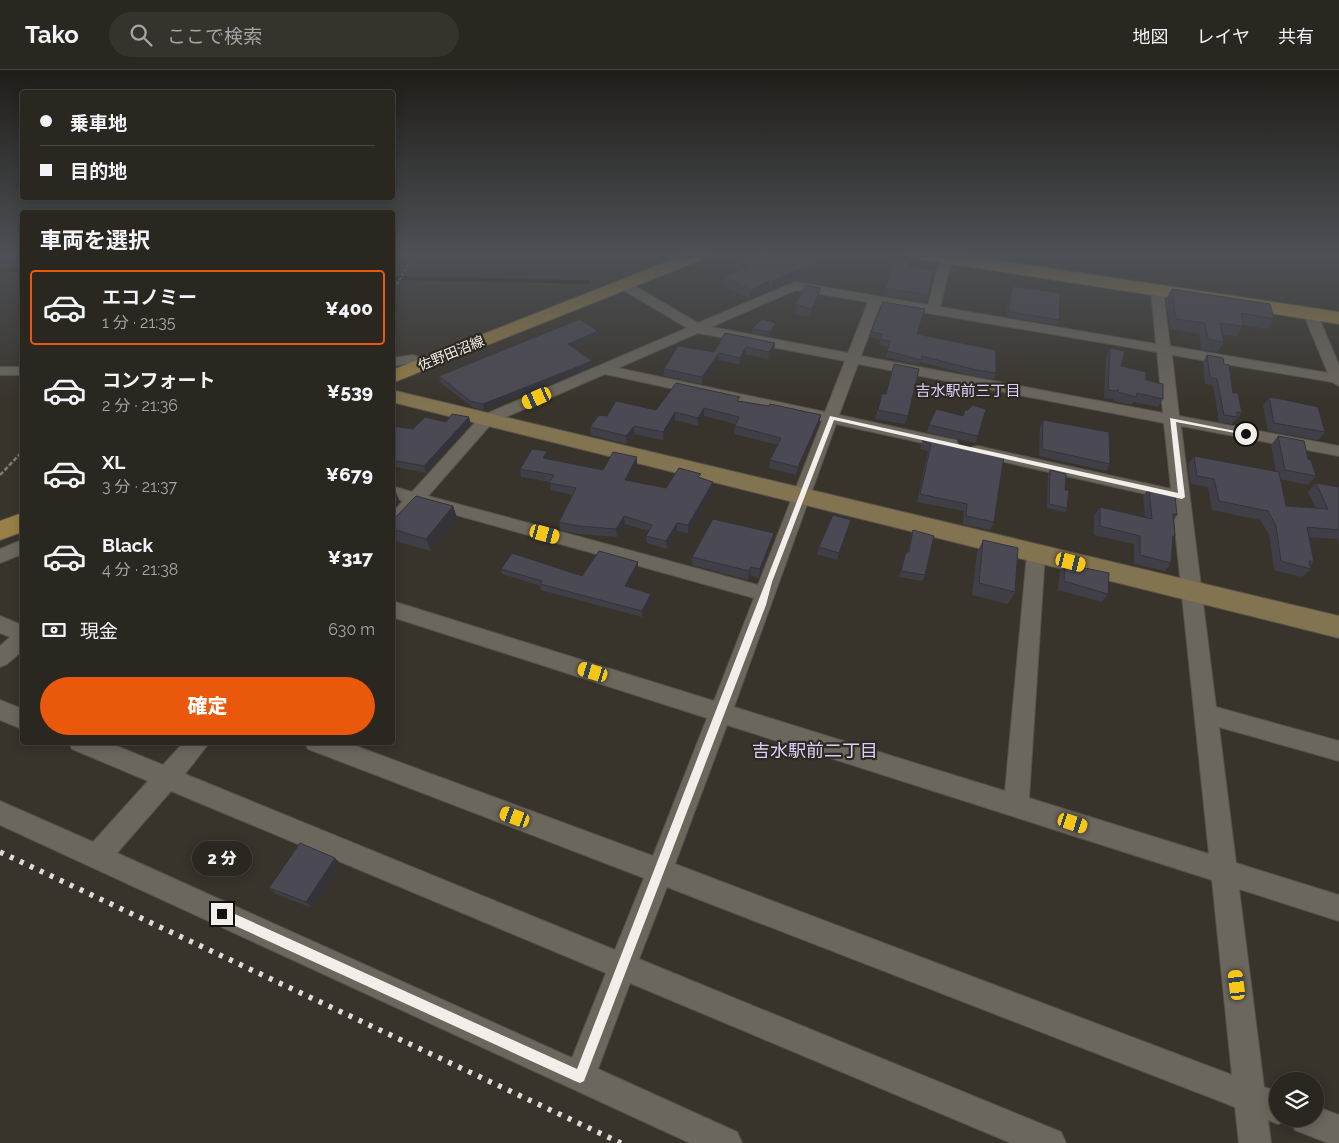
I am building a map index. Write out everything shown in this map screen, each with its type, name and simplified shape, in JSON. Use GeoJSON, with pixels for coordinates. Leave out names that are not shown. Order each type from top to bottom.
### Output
{"type":"FeatureCollection","features":[{"type":"Feature","properties":{"kind":"main road","name":"佐野田沼線"},"geometry":{"type":"LineString","coordinates":[[395,375],[579,303]]}},
{"type":"Feature","properties":{"kind":"main road"},"geometry":{"type":"LineString","coordinates":[[1240,303],[1339,318]]}},
{"type":"Feature","properties":{"kind":"main road"},"geometry":{"type":"LineString","coordinates":[[0,531],[20,523]]}},
{"type":"Feature","properties":{"kind":"street"},"geometry":{"type":"LineString","coordinates":[[654,303],[698,329],[1339,451]]}},
{"type":"Feature","properties":{"kind":"street"},"geometry":{"type":"LineString","coordinates":[[395,522],[488,419],[756,303]]}},
{"type":"Feature","properties":{"kind":"street"},"geometry":{"type":"LineString","coordinates":[[580,1077],[766,594],[875,303]]}},
{"type":"Feature","properties":{"kind":"street"},"geometry":{"type":"LineString","coordinates":[[900,303],[1338,380]]}},
{"type":"Feature","properties":{"kind":"street"},"geometry":{"type":"LineString","coordinates":[[934,309],[935,303]]}},
{"type":"Feature","properties":{"kind":"street"},"geometry":{"type":"LineString","coordinates":[[1159,303],[1255,1143]]}},
{"type":"Feature","properties":{"kind":"street"},"geometry":{"type":"LineString","coordinates":[[1310,314],[1338,380]]}},
{"type":"Feature","properties":{"kind":"street"},"geometry":{"type":"LineString","coordinates":[[395,362],[413,359],[426,364]]}},
{"type":"Feature","properties":{"kind":"street"},"geometry":{"type":"LineString","coordinates":[[602,369],[832,418],[1182,497]]}},
{"type":"Feature","properties":{"kind":"street"},"geometry":{"type":"LineString","coordinates":[[0,371],[20,371]]}},
{"type":"Feature","properties":{"kind":"street"},"geometry":{"type":"LineString","coordinates":[[395,397],[1339,627]]}},
{"type":"Feature","properties":{"kind":"street"},"geometry":{"type":"LineString","coordinates":[[395,493],[766,594]]}},
{"type":"Feature","properties":{"kind":"street"},"geometry":{"type":"LineString","coordinates":[[0,556],[20,548]]}},
{"type":"Feature","properties":{"kind":"street"},"geometry":{"type":"LineString","coordinates":[[1016,805],[1036,554]]}},
{"type":"Feature","properties":{"kind":"street"},"geometry":{"type":"LineString","coordinates":[[395,610],[1339,908]]}},
{"type":"Feature","properties":{"kind":"street"},"geometry":{"type":"LineString","coordinates":[[0,624],[20,632]]}},
{"type":"Feature","properties":{"kind":"street"},"geometry":{"type":"LineString","coordinates":[[0,658],[20,641]]}},
{"type":"Feature","properties":{"kind":"street"},"geometry":{"type":"LineString","coordinates":[[0,710],[20,718]]}},
{"type":"Feature","properties":{"kind":"street"},"geometry":{"type":"LineString","coordinates":[[1207,714],[1339,751]]}},
{"type":"Feature","properties":{"kind":"street"},"geometry":{"type":"LineString","coordinates":[[87,745],[1050,1143]]}},
{"type":"Feature","properties":{"kind":"street"},"geometry":{"type":"LineString","coordinates":[[97,857],[195,745]]}},
{"type":"Feature","properties":{"kind":"street"},"geometry":{"type":"LineString","coordinates":[[324,745],[1269,1105]]}},
{"type":"Feature","properties":{"kind":"street"},"geometry":{"type":"LineString","coordinates":[[0,813],[726,1143]]}},
{"type":"Feature","properties":{"kind":"street"},"geometry":{"type":"LineString","coordinates":[[1324,1126],[1339,1131]]}},
{"type":"Feature","properties":{"kind":"path"},"geometry":{"type":"LineString","coordinates":[[0,475],[20,454]]}},
{"type":"Feature","properties":{"kind":"building"},"geometry":{"type":"Polygon","coordinates":[[[796,303],[814,303],[812,309],[795,305],[796,303]]]}},
{"type":"Feature","properties":{"kind":"building"},"geometry":{"type":"Polygon","coordinates":[[[883,303],[925,309],[917,334],[996,350],[996,373],[976,370],[922,356],[921,360],[887,351],[890,341],[880,339],[883,334],[871,332],[883,303]]]}},
{"type":"Feature","properties":{"kind":"building"},"geometry":{"type":"Polygon","coordinates":[[[1009,303],[1060,303],[1059,320],[1008,310],[1009,303]]]}},
{"type":"Feature","properties":{"kind":"building"},"geometry":{"type":"Polygon","coordinates":[[[1174,303],[1270,304],[1274,319],[1241,313],[1243,326],[1220,323],[1224,342],[1208,339],[1205,323],[1176,319],[1174,303]]]}},
{"type":"Feature","properties":{"kind":"building"},"geometry":{"type":"Polygon","coordinates":[[[580,319],[598,331],[568,344],[592,361],[483,404],[470,401],[439,376],[580,319]]]}},
{"type":"Feature","properties":{"kind":"building"},"geometry":{"type":"Polygon","coordinates":[[[762,319],[776,323],[770,332],[752,329],[762,319]]]}},
{"type":"Feature","properties":{"kind":"building"},"geometry":{"type":"Polygon","coordinates":[[[725,333],[775,343],[769,352],[746,347],[740,358],[719,353],[702,377],[664,369],[678,346],[714,352],[725,333]]]}},
{"type":"Feature","properties":{"kind":"building"},"geometry":{"type":"Polygon","coordinates":[[[1110,348],[1125,351],[1121,366],[1146,372],[1146,380],[1163,384],[1163,399],[1137,393],[1136,397],[1118,392],[1118,389],[1116,391],[1108,390],[1110,348]]]}},
{"type":"Feature","properties":{"kind":"building"},"geometry":{"type":"Polygon","coordinates":[[[1207,355],[1223,358],[1224,364],[1229,365],[1233,393],[1238,393],[1242,413],[1237,412],[1237,417],[1224,415],[1217,379],[1210,377],[1207,355]]]}},
{"type":"Feature","properties":{"kind":"building"},"geometry":{"type":"Polygon","coordinates":[[[894,364],[919,369],[908,416],[878,410],[882,394],[886,394],[894,364]]]}},
{"type":"Feature","properties":{"kind":"building"},"geometry":{"type":"Polygon","coordinates":[[[676,383],[740,397],[737,401],[769,406],[770,404],[821,415],[798,467],[770,460],[781,438],[735,426],[739,417],[704,408],[698,418],[675,412],[663,432],[634,426],[626,436],[590,427],[599,415],[607,416],[616,401],[656,410],[676,383]]]}},
{"type":"Feature","properties":{"kind":"building"},"geometry":{"type":"Polygon","coordinates":[[[1269,397],[1318,407],[1325,432],[1274,423],[1269,397]]]}},
{"type":"Feature","properties":{"kind":"building"},"geometry":{"type":"Polygon","coordinates":[[[972,405],[986,409],[978,436],[929,425],[936,409],[963,416],[965,410],[968,410],[972,405]]]}},
{"type":"Feature","properties":{"kind":"building"},"geometry":{"type":"Polygon","coordinates":[[[452,414],[469,417],[424,466],[395,461],[395,426],[413,429],[425,417],[446,422],[452,414]]]}},
{"type":"Feature","properties":{"kind":"building"},"geometry":{"type":"Polygon","coordinates":[[[1043,420],[1109,432],[1110,464],[1042,449],[1043,420]]]}},
{"type":"Feature","properties":{"kind":"building"},"geometry":{"type":"Polygon","coordinates":[[[1278,436],[1304,441],[1308,459],[1311,460],[1316,476],[1285,470],[1278,436]]]}},
{"type":"Feature","properties":{"kind":"building"},"geometry":{"type":"Polygon","coordinates":[[[924,438],[1004,456],[994,522],[966,516],[967,504],[920,494],[931,444],[922,441],[924,438]]]}},
{"type":"Feature","properties":{"kind":"building"},"geometry":{"type":"Polygon","coordinates":[[[532,449],[547,451],[543,458],[603,470],[613,452],[637,457],[625,480],[666,488],[679,468],[701,474],[698,477],[713,482],[688,525],[677,523],[666,541],[646,536],[652,525],[624,516],[616,529],[578,526],[559,522],[576,488],[549,483],[554,475],[520,469],[532,449]]]}},
{"type":"Feature","properties":{"kind":"building"},"geometry":{"type":"Polygon","coordinates":[[[1194,456],[1279,472],[1286,506],[1328,509],[1316,483],[1339,487],[1339,530],[1307,527],[1314,562],[1309,561],[1311,569],[1281,561],[1276,526],[1268,511],[1219,501],[1214,479],[1197,476],[1194,456]]]}},
{"type":"Feature","properties":{"kind":"building"},"geometry":{"type":"Polygon","coordinates":[[[1050,470],[1066,474],[1065,490],[1069,490],[1067,508],[1049,504],[1050,470]]]}},
{"type":"Feature","properties":{"kind":"building"},"geometry":{"type":"Polygon","coordinates":[[[1149,488],[1175,495],[1177,515],[1173,514],[1175,536],[1173,536],[1171,563],[1140,555],[1140,536],[1100,526],[1100,507],[1152,519],[1149,488]]]}},
{"type":"Feature","properties":{"kind":"building"},"geometry":{"type":"Polygon","coordinates":[[[416,496],[453,506],[426,539],[395,530],[395,518],[416,496]]]}},
{"type":"Feature","properties":{"kind":"building"},"geometry":{"type":"Polygon","coordinates":[[[833,515],[851,520],[839,553],[819,547],[833,515]]]}},
{"type":"Feature","properties":{"kind":"building"},"geometry":{"type":"Polygon","coordinates":[[[713,519],[774,533],[760,569],[751,567],[749,571],[692,557],[713,519]]]}},
{"type":"Feature","properties":{"kind":"building"},"geometry":{"type":"Polygon","coordinates":[[[913,530],[934,536],[925,575],[901,571],[906,552],[909,552],[913,530]]]}},
{"type":"Feature","properties":{"kind":"building"},"geometry":{"type":"Polygon","coordinates":[[[983,540],[1018,548],[1015,592],[979,583],[983,540]]]}},
{"type":"Feature","properties":{"kind":"building"},"geometry":{"type":"Polygon","coordinates":[[[599,551],[638,562],[625,586],[651,594],[642,611],[540,584],[542,581],[501,569],[512,553],[582,576],[599,551]]]}},
{"type":"Feature","properties":{"kind":"building"},"geometry":{"type":"Polygon","coordinates":[[[1065,564],[1109,573],[1108,594],[1064,581],[1065,564]]]}},
{"type":"Feature","properties":{"kind":"building"},"geometry":{"type":"Polygon","coordinates":[[[300,843],[335,858],[306,902],[269,888],[300,843]]]}},
{"type":"Feature","properties":{"kind":"railway"},"geometry":{"type":"LineString","coordinates":[[0,852],[621,1143]]}},
{"type":"Feature","properties":{"kind":"district","name":"吉水駅前三丁目"},"geometry":{"type":"Point","coordinates":[968,391]}},
{"type":"Feature","properties":{"kind":"district","name":"吉水駅前二丁目"},"geometry":{"type":"Point","coordinates":[815,751]}},
{"type":"Feature","properties":{"kind":"route"},"geometry":{"type":"LineString","coordinates":[[222,914],[580,1077],[832,418],[1182,497],[1172,420],[1246,434]]}}]}
